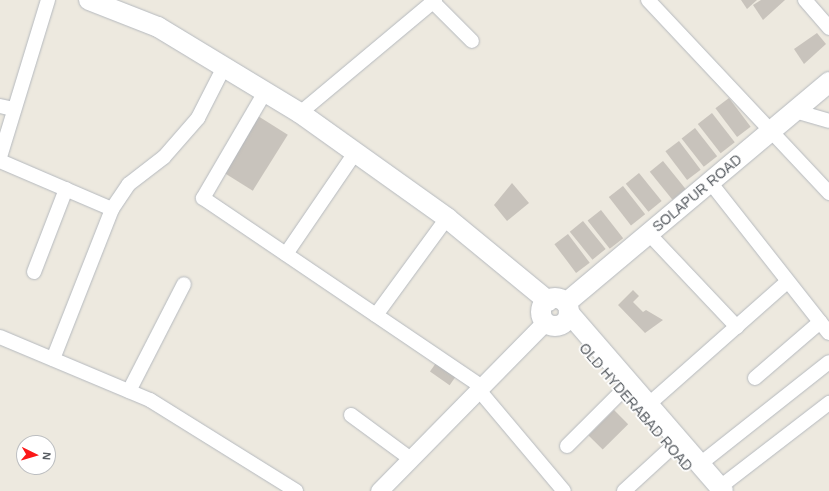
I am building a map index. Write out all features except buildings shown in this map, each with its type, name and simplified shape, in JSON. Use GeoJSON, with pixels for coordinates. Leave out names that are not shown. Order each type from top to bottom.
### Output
{"type":"FeatureCollection","features":[{"type":"Feature","properties":{"kind":"main road"},"geometry":{"type":"LineString","coordinates":[[89,0],[158,27],[300,113],[447,218],[558,312],[649,404],[700,464],[717,490]]}},
{"type":"Feature","properties":{"kind":"main road","name":"SOLAPUR ROAD"},"geometry":{"type":"LineString","coordinates":[[558,312],[829,82]]}},
{"type":"Feature","properties":{"kind":"main road","name":"OLD HYDERABAD ROAD"},"geometry":{"type":"LineString","coordinates":[[558,312],[622,391],[671,448],[717,490]]}},
{"type":"Feature","properties":{"kind":"street"},"geometry":{"type":"LineString","coordinates":[[0,157],[7,108],[48,0]]}},
{"type":"Feature","properties":{"kind":"street"},"geometry":{"type":"LineString","coordinates":[[648,0],[826,186]]}},
{"type":"Feature","properties":{"kind":"street"},"geometry":{"type":"LineString","coordinates":[[805,0],[829,28]]}},
{"type":"Feature","properties":{"kind":"street"},"geometry":{"type":"LineString","coordinates":[[300,113],[434,1],[472,41]]}},
{"type":"Feature","properties":{"kind":"street"},"geometry":{"type":"LineString","coordinates":[[53,359],[112,209],[129,184],[164,157],[198,118],[224,67]]}},
{"type":"Feature","properties":{"kind":"street"},"geometry":{"type":"LineString","coordinates":[[265,92],[203,198],[376,315],[479,388],[564,491]]}},
{"type":"Feature","properties":{"kind":"street"},"geometry":{"type":"LineString","coordinates":[[795,111],[829,121]]}},
{"type":"Feature","properties":{"kind":"street"},"geometry":{"type":"LineString","coordinates":[[286,254],[356,153]]}},
{"type":"Feature","properties":{"kind":"street"},"geometry":{"type":"LineString","coordinates":[[0,161],[112,209]]}},
{"type":"Feature","properties":{"kind":"street"},"geometry":{"type":"LineString","coordinates":[[710,182],[786,283],[829,333]]}},
{"type":"Feature","properties":{"kind":"street"},"geometry":{"type":"LineString","coordinates":[[34,272],[66,189]]}},
{"type":"Feature","properties":{"kind":"street"},"geometry":{"type":"LineString","coordinates":[[376,315],[447,218]]}},
{"type":"Feature","properties":{"kind":"street"},"geometry":{"type":"LineString","coordinates":[[649,234],[737,327]]}},
{"type":"Feature","properties":{"kind":"street"},"geometry":{"type":"LineString","coordinates":[[649,404],[786,283]]}},
{"type":"Feature","properties":{"kind":"street"},"geometry":{"type":"LineString","coordinates":[[129,391],[184,284]]}},
{"type":"Feature","properties":{"kind":"street"},"geometry":{"type":"LineString","coordinates":[[379,491],[479,388],[558,312]]}},
{"type":"Feature","properties":{"kind":"street"},"geometry":{"type":"LineString","coordinates":[[755,378],[820,322]]}},
{"type":"Feature","properties":{"kind":"street"},"geometry":{"type":"LineString","coordinates":[[0,337],[129,391],[210,434],[296,491]]}},
{"type":"Feature","properties":{"kind":"street"},"geometry":{"type":"LineString","coordinates":[[700,464],[829,362]]}},
{"type":"Feature","properties":{"kind":"street"},"geometry":{"type":"LineString","coordinates":[[567,446],[622,391]]}},
{"type":"Feature","properties":{"kind":"street"},"geometry":{"type":"LineString","coordinates":[[717,490],[829,402]]}},
{"type":"Feature","properties":{"kind":"street"},"geometry":{"type":"LineString","coordinates":[[351,415],[411,459]]}},
{"type":"Feature","properties":{"kind":"street"},"geometry":{"type":"LineString","coordinates":[[624,491],[671,448]]}}]}
